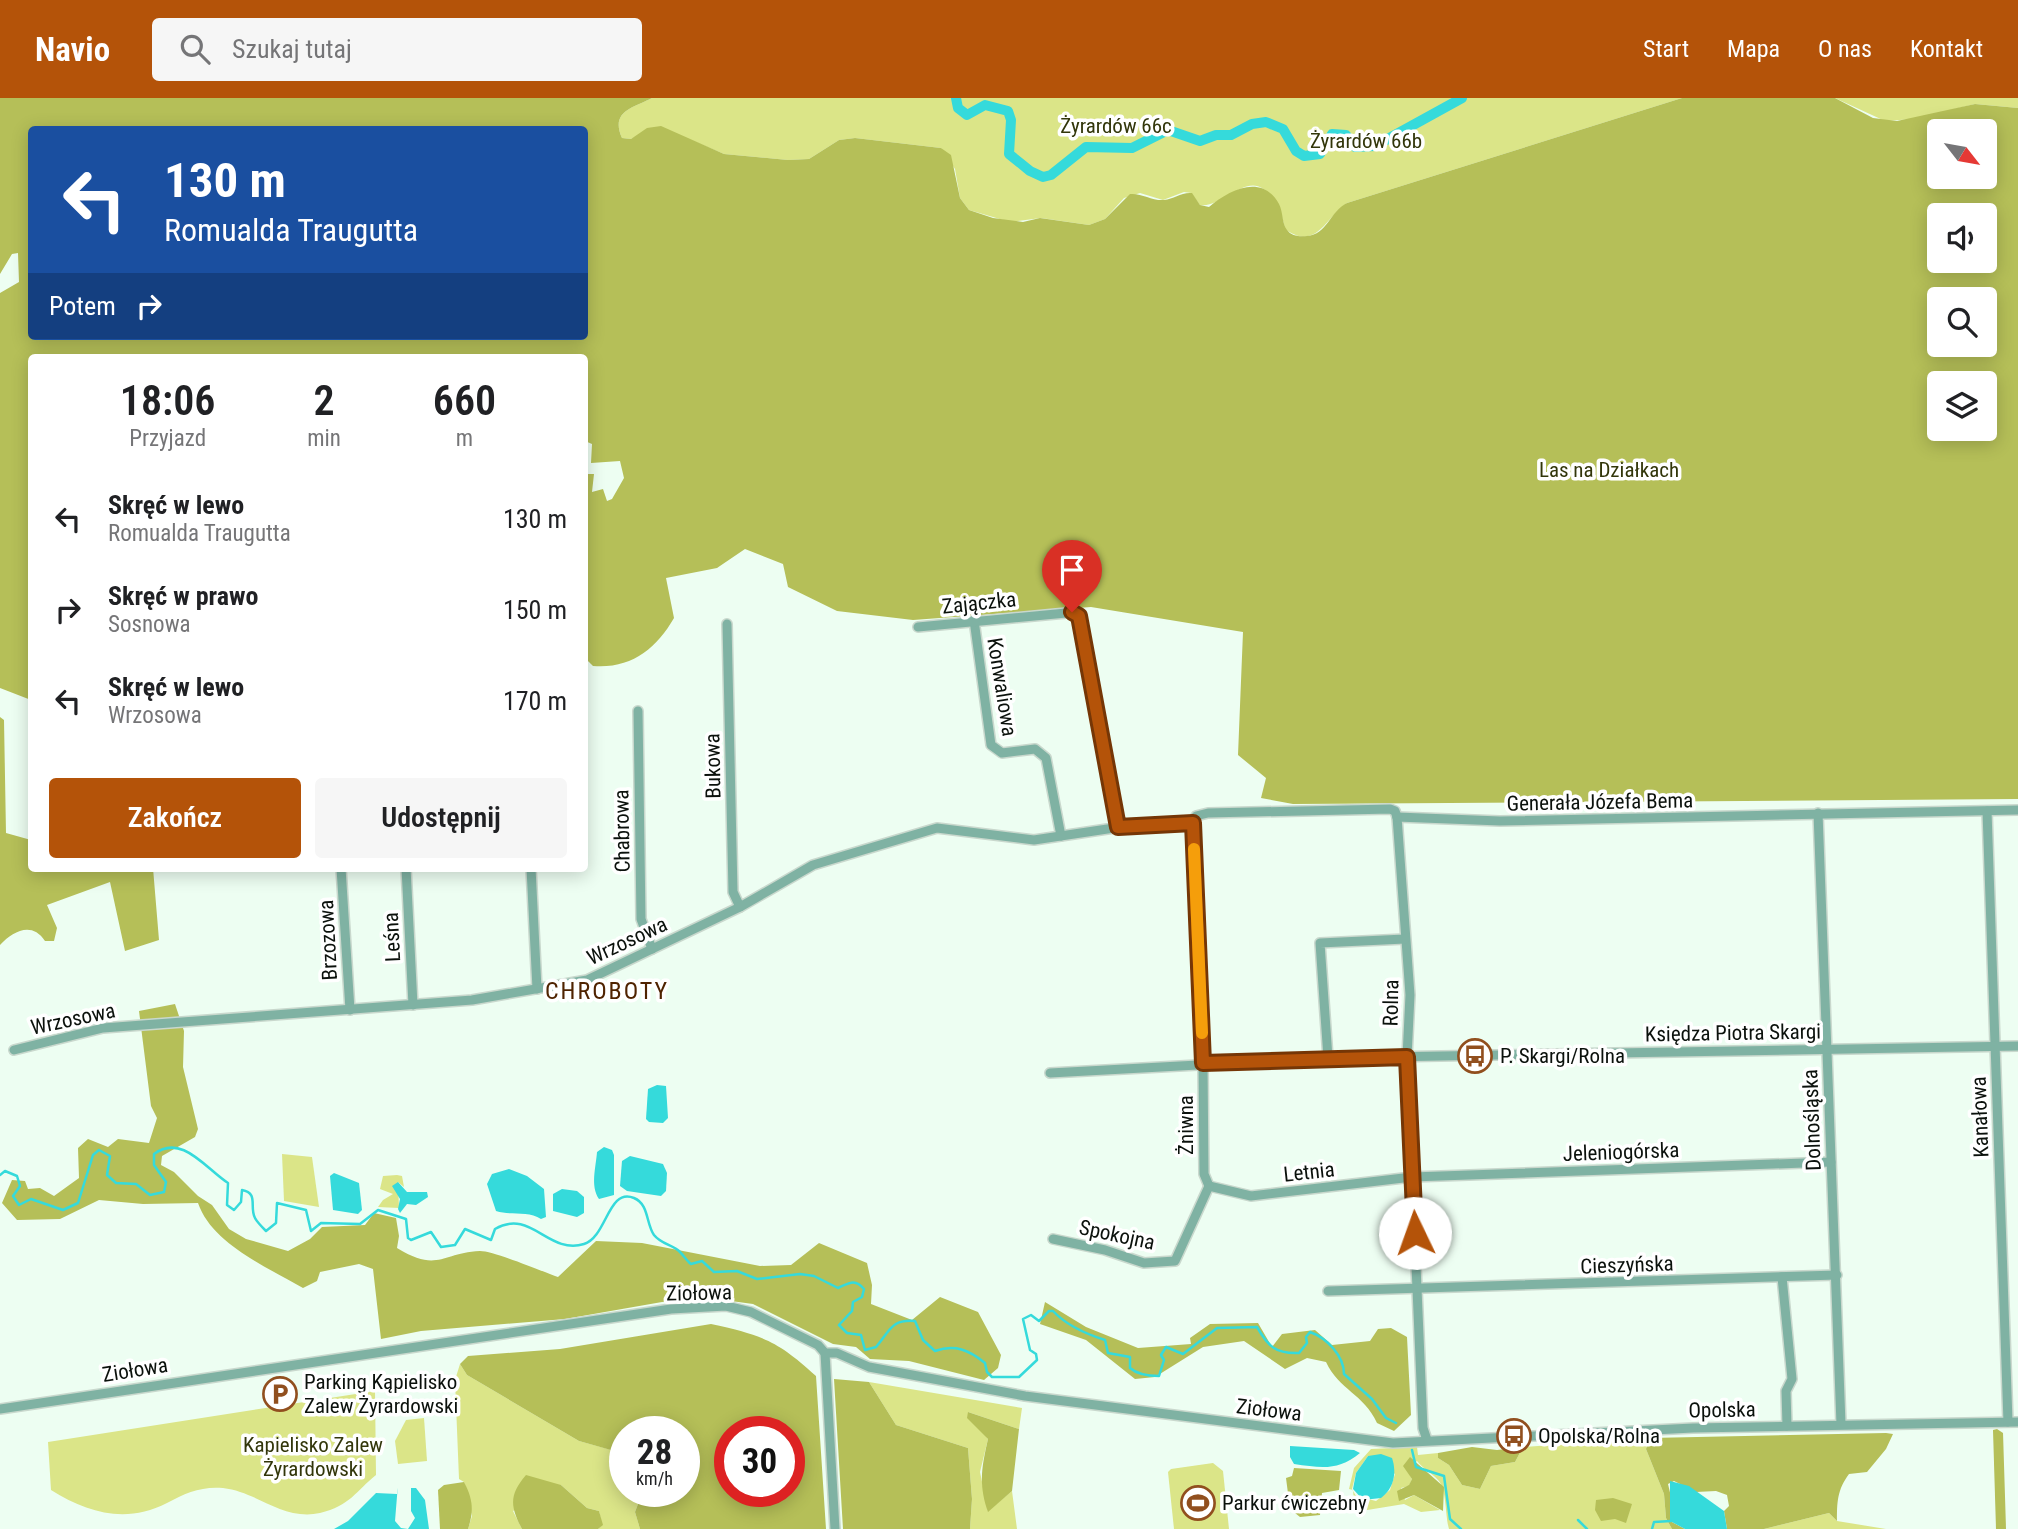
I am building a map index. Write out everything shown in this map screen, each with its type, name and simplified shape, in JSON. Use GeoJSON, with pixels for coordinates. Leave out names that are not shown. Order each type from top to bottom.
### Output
{"type":"FeatureCollection","features":[{"type":"Feature","properties":{"kind":"street","name":"Zajączka"},"geometry":{"type":"LineString","coordinates":[[918,627],[1077,612],[1118,827]]}},
{"type":"Feature","properties":{"kind":"street","name":"Konwaliowa"},"geometry":{"type":"LineString","coordinates":[[974,620],[991,745],[1002,753],[1035,749],[1046,758],[1061,836]]}},
{"type":"Feature","properties":{"kind":"street","name":"Bukowa"},"geometry":{"type":"LineString","coordinates":[[727,624],[733,892],[740,907]]}},
{"type":"Feature","properties":{"kind":"street","name":"Chabrowa"},"geometry":{"type":"LineString","coordinates":[[638,711],[640,919],[652,949]]}},
{"type":"Feature","properties":{"kind":"street","name":"Generała Józefa Bema"},"geometry":{"type":"LineString","coordinates":[[1193,823],[1196,816],[1208,813],[1390,809],[1397,817],[1500,821],[2018,810]]}},
{"type":"Feature","properties":{"kind":"street","name":"Kanałowa"},"geometry":{"type":"LineString","coordinates":[[1987,811],[2006,1312],[2013,1422]]}},
{"type":"Feature","properties":{"kind":"street","name":"Dolnośląska"},"geometry":{"type":"LineString","coordinates":[[1818,813],[1841,1424]]}},
{"type":"Feature","properties":{"kind":"street","name":"Rolna"},"geometry":{"type":"LineString","coordinates":[[1397,817],[1410,995],[1407,1057],[1422,1441]]}},
{"type":"Feature","properties":{"kind":"street","name":"Wrzosowa"},"geometry":{"type":"LineString","coordinates":[[14,1050],[103,1028],[413,1004],[537,989],[599,976],[740,907],[813,865],[878,848],[921,832],[955,829],[1016,840],[1118,827],[1193,823]]}},
{"type":"Feature","properties":{"kind":"street","name":"Żniwna"},"geometry":{"type":"LineString","coordinates":[[1193,823],[1203,1063],[1204,1174],[1209,1186]]}},
{"type":"Feature","properties":{"kind":"street","name":"Brzozowa"},"geometry":{"type":"LineString","coordinates":[[341,872],[350,1010]]}},
{"type":"Feature","properties":{"kind":"street","name":"Leśna"},"geometry":{"type":"LineString","coordinates":[[406,872],[413,1004]]}},
{"type":"Feature","properties":{"kind":"street"},"geometry":{"type":"LineString","coordinates":[[531,872],[537,989]]}},
{"type":"Feature","properties":{"kind":"street"},"geometry":{"type":"LineString","coordinates":[[1328,1058],[1320,943],[1405,939]]}},
{"type":"Feature","properties":{"kind":"street","name":"Księdza Piotra Skargi"},"geometry":{"type":"LineString","coordinates":[[1049,1073],[1328,1058],[2018,1046]]}},
{"type":"Feature","properties":{"kind":"street","name":"Jeleniogórska"},"geometry":{"type":"LineString","coordinates":[[1412,1177],[1831,1162]]}},
{"type":"Feature","properties":{"kind":"street","name":"Letnia"},"geometry":{"type":"LineString","coordinates":[[1209,1186],[1251,1196],[1412,1177]]}},
{"type":"Feature","properties":{"kind":"street","name":"Spokojna"},"geometry":{"type":"LineString","coordinates":[[1053,1239],[1105,1250],[1144,1263],[1175,1261],[1209,1186]]}},
{"type":"Feature","properties":{"kind":"street","name":"Cieszyńska"},"geometry":{"type":"LineString","coordinates":[[1328,1291],[1837,1275]]}},
{"type":"Feature","properties":{"kind":"street"},"geometry":{"type":"LineString","coordinates":[[1782,1277],[1792,1379],[1786,1391],[1787,1426]]}},
{"type":"Feature","properties":{"kind":"street","name":"Ziołowa"},"geometry":{"type":"LineString","coordinates":[[0,1409],[671,1308],[726,1306],[751,1312],[818,1345],[825,1353],[837,1353],[880,1369],[1025,1396],[1393,1443],[1422,1441]]}},
{"type":"Feature","properties":{"kind":"street"},"geometry":{"type":"LineString","coordinates":[[2006,1312],[2018,1311]]}},
{"type":"Feature","properties":{"kind":"street"},"geometry":{"type":"LineString","coordinates":[[825,1353],[835,1529]]}},
{"type":"Feature","properties":{"kind":"street","name":"Opolska"},"geometry":{"type":"LineString","coordinates":[[1422,1441],[1841,1424],[2013,1422]]}},
{"type":"Feature","properties":{"kind":"green space","name":"Las na Działkach"},"geometry":{"type":"Polygon","coordinates":[[[0,98],[652,98],[621,116],[619,129],[622,138],[631,139],[647,128],[661,126],[724,154],[788,160],[809,159],[839,140],[855,138],[941,148],[951,155],[960,198],[969,210],[993,218],[1023,222],[1040,218],[1089,225],[1105,219],[1130,194],[1164,200],[1192,193],[1200,205],[1209,207],[1235,190],[1255,187],[1272,195],[1279,204],[1287,230],[1293,235],[1301,236],[1319,232],[1336,211],[1347,203],[1682,98],[1835,98],[1873,118],[1897,121],[1975,104],[2018,108],[2018,799],[1293,804],[1261,798],[1266,778],[1238,755],[1243,632],[1091,607],[913,620],[837,611],[788,587],[783,564],[745,549],[717,568],[666,578],[674,618],[659,639],[631,660],[607,666],[593,666],[588,661],[588,474],[594,474],[592,492],[603,489],[607,501],[612,499],[624,478],[620,461],[591,463],[592,444],[588,442],[588,354],[28,354],[28,699],[0,688],[0,293],[19,282],[18,253],[12,254],[0,274],[0,98]]]}},
{"type":"Feature","properties":{"kind":"green space"},"geometry":{"type":"Polygon","coordinates":[[[652,98],[1682,98],[1347,203],[1320,230],[1305,237],[1285,229],[1272,199],[1264,189],[1255,186],[1238,190],[1219,201],[1200,205],[1191,193],[1184,192],[1163,200],[1140,193],[1124,198],[1105,219],[1089,225],[1041,218],[1010,222],[969,210],[960,198],[955,169],[941,148],[855,138],[839,140],[809,159],[788,160],[724,154],[686,138],[641,135],[631,139],[622,138],[619,129],[621,116],[652,98]]]}},
{"type":"Feature","properties":{"kind":"green space"},"geometry":{"type":"Polygon","coordinates":[[[1835,98],[2018,98],[2018,108],[1975,104],[1914,119],[1885,121],[1835,98]]]}},
{"type":"Feature","properties":{"kind":"green space"},"geometry":{"type":"Polygon","coordinates":[[[0,717],[4,720],[6,833],[28,839],[28,872],[153,872],[159,940],[125,951],[110,882],[47,905],[57,928],[54,941],[45,941],[34,931],[22,930],[0,945],[0,717]]]}},
{"type":"Feature","properties":{"kind":"green space"},"geometry":{"type":"Polygon","coordinates":[[[175,1004],[184,1031],[183,1067],[198,1129],[195,1137],[162,1156],[161,1165],[174,1172],[198,1196],[212,1205],[229,1229],[246,1239],[288,1251],[310,1239],[322,1227],[365,1225],[374,1213],[396,1218],[399,1236],[397,1248],[422,1259],[439,1260],[480,1251],[558,1277],[596,1241],[642,1243],[760,1266],[791,1265],[819,1243],[867,1263],[872,1285],[871,1304],[912,1320],[940,1297],[978,1312],[1001,1355],[998,1368],[984,1380],[909,1361],[870,1359],[856,1347],[833,1344],[753,1304],[709,1298],[662,1302],[565,1319],[421,1331],[381,1339],[373,1269],[359,1264],[320,1272],[317,1281],[303,1288],[258,1263],[228,1242],[205,1218],[198,1203],[143,1204],[99,1200],[60,1219],[17,1220],[2,1203],[12,1180],[25,1181],[28,1189],[40,1188],[54,1196],[79,1178],[78,1148],[88,1139],[108,1147],[118,1139],[149,1143],[157,1118],[151,1106],[139,1011],[175,1004]]]}},
{"type":"Feature","properties":{"kind":"green space"},"geometry":{"type":"Polygon","coordinates":[[[282,1154],[312,1157],[319,1207],[284,1201],[282,1154]]]}},
{"type":"Feature","properties":{"kind":"green space"},"geometry":{"type":"Polygon","coordinates":[[[383,1176],[402,1176],[404,1187],[398,1182],[399,1208],[378,1207],[393,1194],[380,1189],[383,1176]]]}},
{"type":"Feature","properties":{"kind":"green space"},"geometry":{"type":"Polygon","coordinates":[[[1045,1302],[1086,1327],[1138,1348],[1191,1344],[1190,1338],[1210,1324],[1258,1323],[1272,1347],[1282,1334],[1315,1330],[1332,1345],[1370,1341],[1378,1329],[1391,1328],[1407,1337],[1411,1415],[1394,1431],[1377,1423],[1372,1413],[1338,1379],[1326,1362],[1307,1358],[1285,1369],[1244,1341],[1203,1347],[1155,1377],[1135,1379],[1086,1340],[1040,1324],[1045,1302]]]}},
{"type":"Feature","properties":{"kind":"green space"},"geometry":{"type":"Polygon","coordinates":[[[711,1324],[768,1341],[790,1354],[816,1376],[826,1529],[640,1529],[635,1512],[637,1507],[700,1507],[700,1416],[609,1416],[609,1449],[579,1441],[467,1375],[460,1364],[468,1356],[560,1349],[711,1324]]]}},
{"type":"Feature","properties":{"kind":"green space"},"geometry":{"type":"Polygon","coordinates":[[[460,1364],[467,1375],[579,1441],[609,1449],[609,1507],[637,1507],[635,1512],[640,1529],[598,1529],[602,1525],[599,1511],[587,1508],[561,1485],[513,1511],[522,1529],[468,1529],[472,1516],[464,1482],[459,1479],[455,1380],[460,1364]]]}},
{"type":"Feature","properties":{"kind":"green space"},"geometry":{"type":"Polygon","coordinates":[[[834,1379],[869,1382],[896,1425],[968,1448],[972,1499],[970,1529],[843,1529],[834,1379]]]}},
{"type":"Feature","properties":{"kind":"green space"},"geometry":{"type":"Polygon","coordinates":[[[869,1382],[1022,1408],[1019,1429],[968,1412],[988,1439],[980,1472],[988,1511],[1012,1491],[1017,1529],[970,1529],[972,1499],[968,1448],[896,1425],[869,1382]]]}},
{"type":"Feature","properties":{"kind":"green space","name":"Kapielisko Zalew Żyrardowski"},"geometry":{"type":"Polygon","coordinates":[[[375,1391],[376,1475],[346,1502],[330,1510],[320,1513],[294,1513],[236,1491],[208,1488],[137,1513],[108,1513],[79,1505],[51,1490],[48,1442],[375,1391]]]}},
{"type":"Feature","properties":{"kind":"green space"},"geometry":{"type":"Polygon","coordinates":[[[968,1412],[1019,1429],[1012,1491],[988,1512],[982,1475],[988,1439],[967,1418],[968,1412]]]}},
{"type":"Feature","properties":{"kind":"green space"},"geometry":{"type":"Polygon","coordinates":[[[424,1418],[427,1461],[398,1464],[395,1441],[406,1420],[424,1418]]]}},
{"type":"Feature","properties":{"kind":"green space"},"geometry":{"type":"Polygon","coordinates":[[[1997,1429],[2003,1433],[2006,1529],[1996,1529],[1993,1430],[1997,1429]]]}},
{"type":"Feature","properties":{"kind":"green space"},"geometry":{"type":"Polygon","coordinates":[[[1893,1434],[1886,1449],[1867,1472],[1849,1474],[1845,1480],[1839,1497],[1837,1521],[1829,1513],[1764,1529],[1727,1529],[1724,1511],[1729,1506],[1727,1495],[1716,1491],[1696,1492],[1674,1481],[1668,1484],[1672,1501],[1670,1521],[1685,1529],[1672,1529],[1666,1518],[1664,1494],[1646,1449],[1650,1438],[1893,1434]]]}},
{"type":"Feature","properties":{"kind":"green space"},"geometry":{"type":"Polygon","coordinates":[[[1650,1438],[1646,1449],[1664,1494],[1666,1518],[1672,1529],[1449,1529],[1441,1484],[1417,1461],[1407,1470],[1412,1479],[1409,1486],[1401,1488],[1405,1500],[1414,1495],[1440,1510],[1421,1512],[1404,1504],[1355,1512],[1353,1491],[1356,1496],[1376,1501],[1390,1490],[1395,1474],[1368,1456],[1356,1473],[1352,1490],[1349,1489],[1354,1468],[1371,1449],[1417,1447],[1418,1455],[1438,1453],[1438,1458],[1449,1465],[1462,1485],[1480,1489],[1491,1466],[1515,1462],[1523,1447],[1650,1438]]]}},
{"type":"Feature","properties":{"kind":"green space"},"geometry":{"type":"Polygon","coordinates":[[[1472,1447],[1497,1450],[1523,1447],[1515,1462],[1491,1466],[1480,1489],[1462,1485],[1449,1465],[1438,1458],[1438,1453],[1472,1447]]]}},
{"type":"Feature","properties":{"kind":"green space"},"geometry":{"type":"Polygon","coordinates":[[[1410,1457],[1444,1487],[1443,1511],[1414,1495],[1399,1501],[1397,1491],[1409,1485],[1412,1479],[1403,1466],[1410,1457]]]}},
{"type":"Feature","properties":{"kind":"green space","name":"Parkur ćwiczebny"},"geometry":{"type":"Polygon","coordinates":[[[1213,1463],[1223,1471],[1229,1529],[1174,1529],[1168,1472],[1171,1469],[1213,1463]]]}},
{"type":"Feature","properties":{"kind":"green space"},"geometry":{"type":"Polygon","coordinates":[[[1294,1468],[1341,1471],[1339,1490],[1322,1493],[1320,1515],[1300,1517],[1290,1509],[1286,1478],[1292,1476],[1294,1468]]]}},
{"type":"Feature","properties":{"kind":"green space"},"geometry":{"type":"Polygon","coordinates":[[[526,1475],[561,1485],[587,1508],[599,1511],[603,1525],[598,1529],[522,1529],[513,1501],[526,1475]]]}},
{"type":"Feature","properties":{"kind":"green space"},"geometry":{"type":"Polygon","coordinates":[[[464,1482],[472,1505],[468,1529],[440,1529],[438,1490],[444,1485],[464,1482]]]}},
{"type":"Feature","properties":{"kind":"green space"},"geometry":{"type":"Polygon","coordinates":[[[1613,1498],[1632,1504],[1626,1523],[1615,1519],[1601,1521],[1595,1510],[1596,1500],[1613,1498]]]}},
{"type":"Feature","properties":{"kind":"green space"},"geometry":{"type":"Polygon","coordinates":[[[1829,1513],[1837,1521],[1886,1529],[1764,1529],[1829,1513]]]}},
{"type":"Feature","properties":{"kind":"water"},"geometry":{"type":"Polygon","coordinates":[[[657,1085],[666,1086],[668,1118],[663,1123],[649,1122],[646,1119],[648,1089],[657,1085]]]}},
{"type":"Feature","properties":{"kind":"water"},"geometry":{"type":"Polygon","coordinates":[[[604,1147],[612,1150],[614,1155],[614,1195],[599,1199],[594,1182],[595,1170],[597,1152],[604,1147]]]}},
{"type":"Feature","properties":{"kind":"water"},"geometry":{"type":"Polygon","coordinates":[[[630,1156],[663,1164],[667,1173],[666,1191],[661,1196],[627,1191],[620,1186],[622,1161],[630,1156]]]}},
{"type":"Feature","properties":{"kind":"water"},"geometry":{"type":"Polygon","coordinates":[[[509,1169],[527,1176],[544,1189],[546,1217],[541,1219],[531,1215],[496,1211],[487,1184],[492,1174],[509,1169]]]}},
{"type":"Feature","properties":{"kind":"water"},"geometry":{"type":"Polygon","coordinates":[[[334,1173],[359,1183],[362,1210],[358,1214],[333,1210],[330,1176],[334,1173]]]}},
{"type":"Feature","properties":{"kind":"water"},"geometry":{"type":"Polygon","coordinates":[[[398,1182],[407,1192],[427,1192],[428,1197],[416,1205],[407,1204],[400,1213],[400,1199],[392,1186],[398,1182]]]}},
{"type":"Feature","properties":{"kind":"water"},"geometry":{"type":"Polygon","coordinates":[[[562,1189],[577,1191],[584,1197],[584,1213],[577,1217],[553,1211],[553,1194],[562,1189]]]}},
{"type":"Feature","properties":{"kind":"water"},"geometry":{"type":"Polygon","coordinates":[[[1290,1446],[1354,1450],[1360,1453],[1337,1465],[1313,1466],[1294,1464],[1290,1457],[1290,1446]]]}},
{"type":"Feature","properties":{"kind":"water"},"geometry":{"type":"Polygon","coordinates":[[[1381,1454],[1392,1458],[1392,1485],[1381,1498],[1363,1500],[1353,1489],[1356,1473],[1368,1456],[1381,1454]]]}},
{"type":"Feature","properties":{"kind":"water"},"geometry":{"type":"Polygon","coordinates":[[[1670,1481],[1689,1486],[1724,1511],[1727,1529],[1685,1529],[1670,1521],[1670,1481]]]}},
{"type":"Feature","properties":{"kind":"water"},"geometry":{"type":"Polygon","coordinates":[[[398,1488],[416,1488],[425,1500],[429,1529],[334,1529],[348,1521],[376,1493],[397,1494],[398,1488]]]}},
{"type":"Feature","properties":{"kind":"pier"},"geometry":{"type":"Polygon","coordinates":[[[398,1484],[411,1484],[411,1511],[415,1518],[408,1529],[401,1528],[395,1521],[398,1484]]]}},
{"type":"Feature","properties":{"kind":"waterway"},"geometry":{"type":"LineString","coordinates":[[956,98],[958,108],[967,115],[985,105],[1008,111],[1011,120],[1009,154],[1030,171],[1043,177],[1051,175],[1086,147],[1132,148],[1168,130],[1200,141],[1216,135],[1231,135],[1252,124],[1266,122],[1283,129],[1296,151],[1304,156],[1320,154],[1332,134],[1346,135],[1355,147],[1375,146],[1462,98]]}},
{"type":"Feature","properties":{"kind":"waterway"},"geometry":{"type":"LineString","coordinates":[[0,1175],[5,1171],[17,1176],[20,1186],[13,1196],[19,1205],[31,1199],[63,1210],[78,1203],[93,1155],[99,1150],[110,1156],[107,1175],[116,1183],[136,1184],[150,1195],[164,1192],[166,1182],[154,1165],[154,1154],[174,1148],[193,1155],[228,1183],[227,1205],[234,1210],[241,1202],[242,1190],[250,1194],[253,1214],[266,1231],[276,1223],[277,1203],[306,1210],[311,1231],[321,1223],[360,1224],[378,1210],[406,1219],[408,1238],[411,1240],[431,1232],[441,1247],[455,1245],[465,1229],[491,1240],[495,1229],[508,1224],[529,1227],[550,1239],[571,1246],[584,1244],[592,1240],[618,1200],[625,1197],[634,1198],[645,1209],[654,1235],[677,1250],[691,1264],[702,1261],[714,1272],[737,1271],[757,1279],[800,1274],[814,1276],[838,1288],[852,1282],[858,1284],[864,1289],[862,1297],[853,1302],[852,1311],[839,1325],[847,1333],[861,1335],[865,1350],[876,1347],[896,1324],[915,1321],[923,1340],[935,1351],[949,1348],[961,1350],[985,1363],[987,1372],[992,1377],[1019,1377],[1037,1360],[1036,1354],[1030,1350],[1023,1319],[1031,1315],[1039,1321],[1049,1311],[1053,1311],[1064,1321],[1105,1340],[1108,1353],[1130,1357],[1130,1368],[1133,1370],[1144,1375],[1159,1376],[1164,1360],[1161,1355],[1166,1347],[1183,1354],[1217,1328],[1257,1327],[1273,1348],[1291,1353],[1299,1353],[1307,1343],[1306,1337],[1310,1332],[1333,1348],[1341,1361],[1344,1374],[1372,1399],[1386,1418],[1396,1423]]}},
{"type":"Feature","properties":{"kind":"waterway"},"geometry":{"type":"LineString","coordinates":[[1412,1450],[1416,1467],[1444,1476],[1450,1519],[1461,1529]]}},
{"type":"Feature","properties":{"kind":"waterway"},"geometry":{"type":"LineString","coordinates":[[1578,1520],[1587,1529]]}},
{"type":"Feature","properties":{"kind":"waterway"},"geometry":{"type":"LineString","coordinates":[[1652,1529],[1654,1522],[1671,1521]]}},
{"type":"Feature","properties":{"kind":"slow traffic"},"geometry":{"type":"LineString","coordinates":[[1194,849],[1202,1033]]}},
{"type":"Feature","properties":{"kind":"place","name":"P. Skargi/Rolna"},"geometry":{"type":"Point","coordinates":[1475,1056]}},
{"type":"Feature","properties":{"kind":"place","name":"Parking Kąpielisko Zalew Żyrardowski"},"geometry":{"type":"Point","coordinates":[280,1394]}},
{"type":"Feature","properties":{"kind":"place","name":"Opolska/Rolna"},"geometry":{"type":"Point","coordinates":[1514,1436]}},
{"type":"Feature","properties":{"kind":"place","name":"Parkur ćwiczebny"},"geometry":{"type":"Point","coordinates":[1198,1503]}},
{"type":"Feature","properties":{"kind":"district","name":"CHROBOTY"},"geometry":{"type":"Point","coordinates":[607,991]}},
{"type":"Feature","properties":{"kind":"route"},"geometry":{"type":"LineString","coordinates":[[1072,612],[1077,612],[1079,616],[1118,827],[1193,823],[1203,1063],[1407,1057],[1415,1233]]}},
{"type":"Feature","properties":{"kind":"park label","name":"Żyrardów 66c"},"geometry":{"type":"Point","coordinates":[1116,126]}},
{"type":"Feature","properties":{"kind":"park label","name":"Żyrardów 66b"},"geometry":{"type":"Point","coordinates":[1366,141]}}]}
